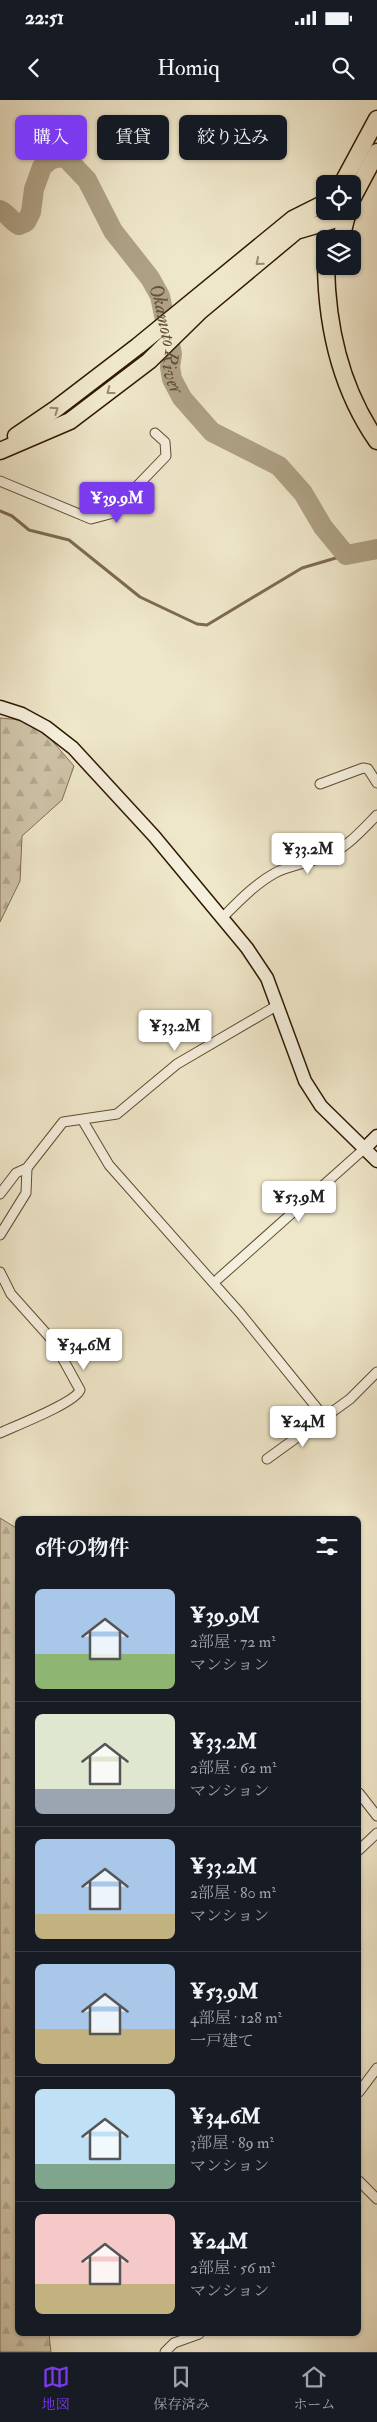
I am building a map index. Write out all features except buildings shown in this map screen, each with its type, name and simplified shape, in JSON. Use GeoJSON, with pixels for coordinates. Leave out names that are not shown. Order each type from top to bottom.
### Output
{"type":"FeatureCollection","features":[{"type":"Feature","properties":{"kind":"highway"},"geometry":{"type":"LineString","coordinates":[[347,175],[377,119]]}},
{"type":"Feature","properties":{"kind":"highway"},"geometry":{"type":"LineString","coordinates":[[361,182],[377,152]]}},
{"type":"Feature","properties":{"kind":"highway"},"geometry":{"type":"LineString","coordinates":[[0,451],[70,421],[149,361],[197,306],[294,219],[316,208]]}},
{"type":"Feature","properties":{"kind":"highway"},"geometry":{"type":"LineString","coordinates":[[0,446],[57,408],[138,346],[197,306],[296,231],[312,225],[328,225]]}},
{"type":"Feature","properties":{"kind":"highway"},"geometry":{"type":"LineString","coordinates":[[326,275],[327,300],[333,338],[348,390],[357,410],[377,441]]}},
{"type":"Feature","properties":{"kind":"highway"},"geometry":{"type":"LineString","coordinates":[[333,338],[336,275]]}},
{"type":"Feature","properties":{"kind":"street"},"geometry":{"type":"LineString","coordinates":[[0,481],[91,519],[110,514],[166,456],[165,442],[155,433]]}},
{"type":"Feature","properties":{"kind":"street"},"geometry":{"type":"LineString","coordinates":[[0,707],[22,714],[46,727],[73,748],[154,836],[222,918],[267,978],[305,1081],[320,1106],[377,1161]]}},
{"type":"Feature","properties":{"kind":"street"},"geometry":{"type":"LineString","coordinates":[[320,784],[363,768],[368,769],[377,783]]}},
{"type":"Feature","properties":{"kind":"street"},"geometry":{"type":"LineString","coordinates":[[222,918],[261,882],[277,872],[327,856],[339,850],[377,815]]}},
{"type":"Feature","properties":{"kind":"street"},"geometry":{"type":"LineString","coordinates":[[0,1194],[16,1173],[27,1168],[63,1122],[83,1121],[117,1114],[178,1064],[278,1005]]}},
{"type":"Feature","properties":{"kind":"street"},"geometry":{"type":"LineString","coordinates":[[83,1121],[109,1165],[240,1313],[325,1418]]}},
{"type":"Feature","properties":{"kind":"street"},"geometry":{"type":"LineString","coordinates":[[218,1279],[377,1136]]}},
{"type":"Feature","properties":{"kind":"street"},"geometry":{"type":"LineString","coordinates":[[0,1235],[26,1193],[27,1168]]}},
{"type":"Feature","properties":{"kind":"street"},"geometry":{"type":"LineString","coordinates":[[0,1272],[11,1294],[53,1341],[80,1390],[79,1393],[62,1404],[0,1433]]}},
{"type":"Feature","properties":{"kind":"street"},"geometry":{"type":"LineString","coordinates":[[267,1459],[350,1399],[377,1372]]}},
{"type":"Feature","properties":{"kind":"street"},"geometry":{"type":"LineString","coordinates":[[361,1796],[377,1816]]}},
{"type":"Feature","properties":{"kind":"street"},"geometry":{"type":"LineString","coordinates":[[361,1848],[377,1833]]}},
{"type":"Feature","properties":{"kind":"street"},"geometry":{"type":"LineString","coordinates":[[361,2089],[377,2068]]}},
{"type":"Feature","properties":{"kind":"street"},"geometry":{"type":"LineString","coordinates":[[361,2183],[377,2199]]}},
{"type":"Feature","properties":{"kind":"street"},"geometry":{"type":"LineString","coordinates":[[165,2352],[174,2344],[194,2336]]}},
{"type":"Feature","properties":{"kind":"green space"},"geometry":{"type":"Polygon","coordinates":[[[0,718],[35,721],[74,766],[62,800],[22,836],[20,881],[0,922],[0,718]]]}},
{"type":"Feature","properties":{"kind":"green space"},"geometry":{"type":"Polygon","coordinates":[[[0,1518],[15,1527],[15,2336],[49,2336],[51,2352],[0,2352],[0,1518]]]}},
{"type":"Feature","properties":{"kind":"waterway","name":"Okamoto River"},"geometry":{"type":"LineString","coordinates":[[0,210],[19,225],[26,222],[31,212],[34,189],[42,167],[50,160],[59,157],[67,159],[87,180],[113,231],[150,278],[160,296],[172,354],[170,367],[172,379],[182,398],[212,432],[279,466],[303,493],[323,527],[346,555],[377,549]]}},
{"type":"Feature","properties":{"kind":"waterway"},"geometry":{"type":"LineString","coordinates":[[0,511],[12,516],[29,530],[69,540],[140,597],[197,624],[207,625],[302,568],[346,555]]}}]}
